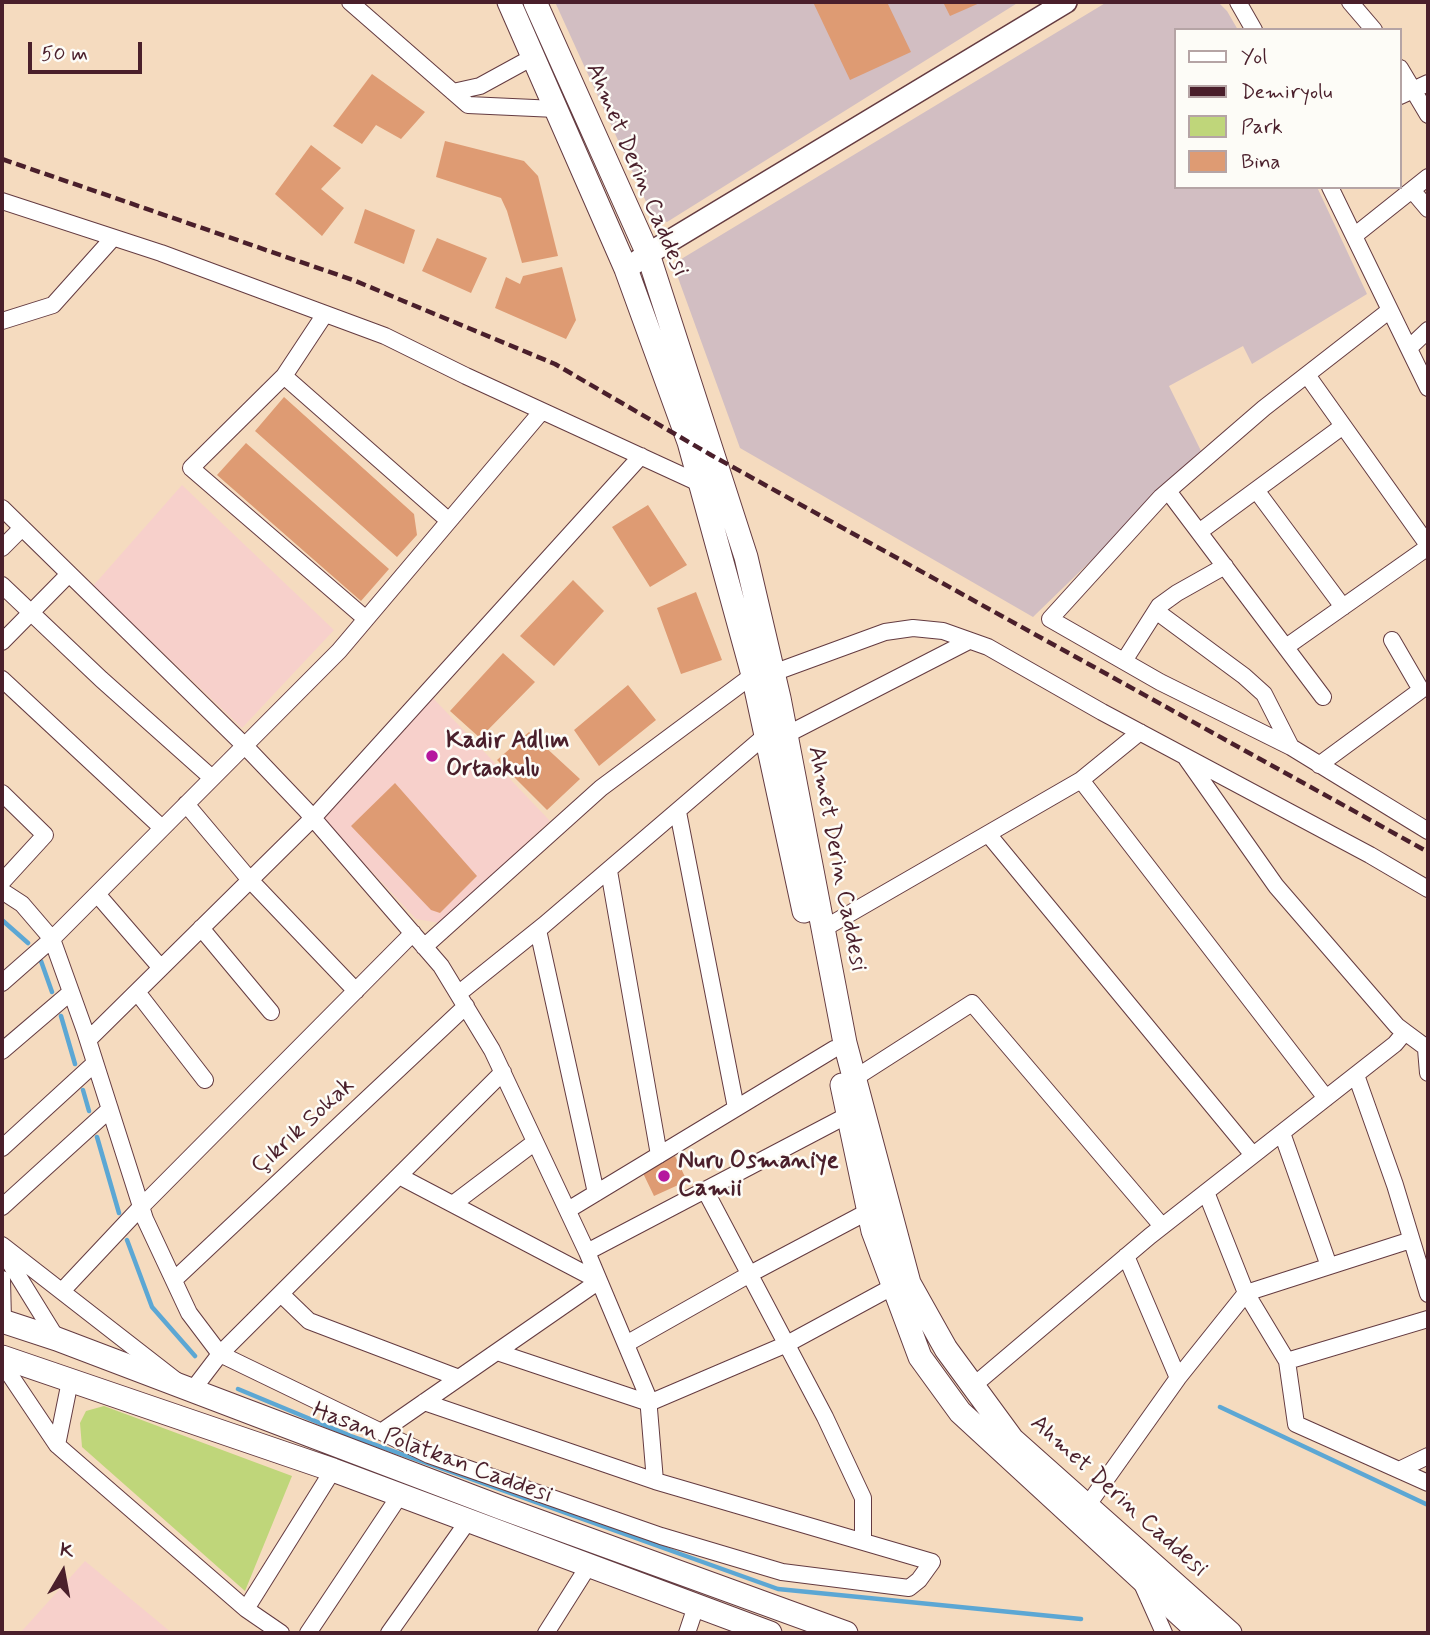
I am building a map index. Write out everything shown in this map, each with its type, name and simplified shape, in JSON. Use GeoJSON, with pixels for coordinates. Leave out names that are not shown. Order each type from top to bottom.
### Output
{"type":"FeatureCollection","features":[{"type":"Feature","properties":{"kind":"main road","name":"Ahmet Derin Caddesi"},"geometry":{"type":"LineString","coordinates":[[509,2],[626,270],[690,442],[701,484],[763,674]]}},
{"type":"Feature","properties":{"kind":"main road","name":"Ahmet Derin Caddesi"},"geometry":{"type":"LineString","coordinates":[[535,2],[648,254],[746,558],[763,674],[834,1049],[873,1231],[920,1357],[960,1412],[1200,1633]]}},
{"type":"Feature","properties":{"kind":"main road","name":"Ahmet Derin Caddesi"},"geometry":{"type":"LineString","coordinates":[[776,735],[823,929],[845,1043],[909,1283],[946,1349],[1013,1439],[1230,1633]]}},
{"type":"Feature","properties":{"kind":"main road","name":"Hasan Polatkan Caddesi"},"geometry":{"type":"LineString","coordinates":[[2,1324],[57,1339],[191,1392],[846,1633]]}},
{"type":"Feature","properties":{"kind":"main road"},"geometry":{"type":"LineString","coordinates":[[57,1339],[70,1381]]}},
{"type":"Feature","properties":{"kind":"main road","name":"Hasan Polatkan Caddesi"},"geometry":{"type":"LineString","coordinates":[[2,1357],[333,1470],[770,1633]]}},
{"type":"Feature","properties":{"kind":"street"},"geometry":{"type":"LineString","coordinates":[[350,2],[468,105],[556,109]]}},
{"type":"Feature","properties":{"kind":"street"},"geometry":{"type":"LineString","coordinates":[[626,270],[648,254],[1066,2]]}},
{"type":"Feature","properties":{"kind":"street"},"geometry":{"type":"LineString","coordinates":[[1238,2],[1253,28]]}},
{"type":"Feature","properties":{"kind":"street"},"geometry":{"type":"LineString","coordinates":[[1350,2],[1372,28]]}},
{"type":"Feature","properties":{"kind":"street"},"geometry":{"type":"LineString","coordinates":[[453,92],[480,86],[533,57]]}},
{"type":"Feature","properties":{"kind":"street"},"geometry":{"type":"LineString","coordinates":[[1402,71],[1428,115]]}},
{"type":"Feature","properties":{"kind":"street"},"geometry":{"type":"LineString","coordinates":[[1354,236],[1428,177]]}},
{"type":"Feature","properties":{"kind":"street"},"geometry":{"type":"LineString","coordinates":[[1331,189],[1428,388]]}},
{"type":"Feature","properties":{"kind":"street"},"geometry":{"type":"LineString","coordinates":[[1412,190],[1428,209]]}},
{"type":"Feature","properties":{"kind":"street"},"geometry":{"type":"LineString","coordinates":[[2,201],[385,336],[701,484]]}},
{"type":"Feature","properties":{"kind":"street"},"geometry":{"type":"LineString","coordinates":[[2,321],[53,305],[113,238]]}},
{"type":"Feature","properties":{"kind":"street"},"geometry":{"type":"LineString","coordinates":[[1390,310],[1168,491],[1049,619],[1291,747],[1428,831]]}},
{"type":"Feature","properties":{"kind":"street"},"geometry":{"type":"LineString","coordinates":[[325,314],[284,376],[191,468],[366,619]]}},
{"type":"Feature","properties":{"kind":"street"},"geometry":{"type":"LineString","coordinates":[[1409,348],[1428,330]]}},
{"type":"Feature","properties":{"kind":"street"},"geometry":{"type":"LineString","coordinates":[[1286,647],[1428,546],[1307,375]]}},
{"type":"Feature","properties":{"kind":"street"},"geometry":{"type":"LineString","coordinates":[[284,376],[449,521]]}},
{"type":"Feature","properties":{"kind":"street"},"geometry":{"type":"LineString","coordinates":[[2,984],[52,939],[339,651],[542,411]]}},
{"type":"Feature","properties":{"kind":"street"},"geometry":{"type":"LineString","coordinates":[[1199,532],[1343,426]]}},
{"type":"Feature","properties":{"kind":"street"},"geometry":{"type":"LineString","coordinates":[[88,1040],[313,818],[641,456]]}},
{"type":"Feature","properties":{"kind":"street"},"geometry":{"type":"LineString","coordinates":[[1256,490],[1343,607]]}},
{"type":"Feature","properties":{"kind":"street"},"geometry":{"type":"LineString","coordinates":[[1168,491],[1323,697]]}},
{"type":"Feature","properties":{"kind":"street"},"geometry":{"type":"LineString","coordinates":[[2,508],[244,745],[313,818],[441,966],[503,1072],[587,1252],[626,1344],[649,1403],[655,1481]]}},
{"type":"Feature","properties":{"kind":"street"},"geometry":{"type":"LineString","coordinates":[[2,548],[22,528]]}},
{"type":"Feature","properties":{"kind":"street"},"geometry":{"type":"LineString","coordinates":[[1124,661],[1156,611],[1177,593],[1225,566]]}},
{"type":"Feature","properties":{"kind":"street"},"geometry":{"type":"LineString","coordinates":[[2,642],[69,574]]}},
{"type":"Feature","properties":{"kind":"street"},"geometry":{"type":"LineString","coordinates":[[2,585],[212,778]]}},
{"type":"Feature","properties":{"kind":"street"},"geometry":{"type":"LineString","coordinates":[[1156,611],[1264,694],[1291,747]]}},
{"type":"Feature","properties":{"kind":"street"},"geometry":{"type":"LineString","coordinates":[[424,947],[601,788],[763,674],[885,632],[913,628],[943,631],[988,647],[1428,889]]}},
{"type":"Feature","properties":{"kind":"street"},"geometry":{"type":"LineString","coordinates":[[1319,765],[1421,690],[1392,640]]}},
{"type":"Feature","properties":{"kind":"street","name":"Çıkrık Sokak"},"geometry":{"type":"LineString","coordinates":[[174,1280],[462,1000],[538,930],[678,812],[776,735],[970,641]]}},
{"type":"Feature","properties":{"kind":"street"},"geometry":{"type":"LineString","coordinates":[[2,679],[162,828]]}},
{"type":"Feature","properties":{"kind":"street"},"geometry":{"type":"LineString","coordinates":[[823,929],[1081,780],[1140,732]]}},
{"type":"Feature","properties":{"kind":"street"},"geometry":{"type":"LineString","coordinates":[[1185,756],[1276,886],[1397,1026],[1427,1049],[1428,1073]]}},
{"type":"Feature","properties":{"kind":"street"},"geometry":{"type":"LineString","coordinates":[[1081,780],[1326,1098]]}},
{"type":"Feature","properties":{"kind":"street"},"geometry":{"type":"LineString","coordinates":[[2,793],[45,835],[2,882]]}},
{"type":"Feature","properties":{"kind":"street"},"geometry":{"type":"LineString","coordinates":[[186,804],[250,880],[356,991]]}},
{"type":"Feature","properties":{"kind":"street"},"geometry":{"type":"LineString","coordinates":[[678,812],[736,1108]]}},
{"type":"Feature","properties":{"kind":"street"},"geometry":{"type":"LineString","coordinates":[[988,834],[1253,1155]]}},
{"type":"Feature","properties":{"kind":"street"},"geometry":{"type":"LineString","coordinates":[[609,871],[659,1155]]}},
{"type":"Feature","properties":{"kind":"street"},"geometry":{"type":"LineString","coordinates":[[2,891],[22,904],[52,939],[88,1040],[141,1207],[190,1313],[220,1354],[429,1455],[661,1536],[782,1572],[909,1588],[919,1580],[932,1562],[655,1481],[425,1402]]}},
{"type":"Feature","properties":{"kind":"street"},"geometry":{"type":"LineString","coordinates":[[97,894],[160,968]]}},
{"type":"Feature","properties":{"kind":"street"},"geometry":{"type":"LineString","coordinates":[[201,928],[271,1012]]}},
{"type":"Feature","properties":{"kind":"street"},"geometry":{"type":"LineString","coordinates":[[538,930],[596,1193]]}},
{"type":"Feature","properties":{"kind":"street"},"geometry":{"type":"LineString","coordinates":[[62,1291],[141,1207],[413,933]]}},
{"type":"Feature","properties":{"kind":"street"},"geometry":{"type":"LineString","coordinates":[[2,1051],[71,992]]}},
{"type":"Feature","properties":{"kind":"street"},"geometry":{"type":"LineString","coordinates":[[137,992],[205,1080]]}},
{"type":"Feature","properties":{"kind":"street"},"geometry":{"type":"LineString","coordinates":[[855,1078],[972,1003],[1162,1226]]}},
{"type":"Feature","properties":{"kind":"street"},"geometry":{"type":"LineString","coordinates":[[973,1386],[1162,1226],[1395,1044],[1405,1032]]}},
{"type":"Feature","properties":{"kind":"street"},"geometry":{"type":"LineString","coordinates":[[568,1210],[834,1049]]}},
{"type":"Feature","properties":{"kind":"street"},"geometry":{"type":"LineString","coordinates":[[2,1148],[95,1063]]}},
{"type":"Feature","properties":{"kind":"street"},"geometry":{"type":"LineString","coordinates":[[2,1248],[62,1291],[191,1392],[220,1354],[503,1072]]}},
{"type":"Feature","properties":{"kind":"street"},"geometry":{"type":"LineString","coordinates":[[1356,1075],[1395,1185],[1428,1294]]}},
{"type":"Feature","properties":{"kind":"street"},"geometry":{"type":"LineString","coordinates":[[2,1207],[110,1109]]}},
{"type":"Feature","properties":{"kind":"street"},"geometry":{"type":"LineString","coordinates":[[587,1252],[848,1115]]}},
{"type":"Feature","properties":{"kind":"street"},"geometry":{"type":"LineString","coordinates":[[1282,1133],[1329,1266]]}},
{"type":"Feature","properties":{"kind":"street"},"geometry":{"type":"LineString","coordinates":[[453,1204],[535,1142]]}},
{"type":"Feature","properties":{"kind":"street"},"geometry":{"type":"LineString","coordinates":[[399,1176],[599,1281]]}},
{"type":"Feature","properties":{"kind":"street"},"geometry":{"type":"LineString","coordinates":[[705,1190],[825,1417],[863,1498],[863,1541]]}},
{"type":"Feature","properties":{"kind":"street"},"geometry":{"type":"LineString","coordinates":[[1206,1192],[1246,1293],[1287,1361],[1296,1424],[1428,1483]]}},
{"type":"Feature","properties":{"kind":"street"},"geometry":{"type":"LineString","coordinates":[[626,1344],[869,1211]]}},
{"type":"Feature","properties":{"kind":"street"},"geometry":{"type":"LineString","coordinates":[[1087,1506],[1178,1378],[1246,1293],[1411,1240]]}},
{"type":"Feature","properties":{"kind":"street"},"geometry":{"type":"LineString","coordinates":[[2,1248],[57,1339]]}},
{"type":"Feature","properties":{"kind":"street"},"geometry":{"type":"LineString","coordinates":[[1126,1256],[1178,1378]]}},
{"type":"Feature","properties":{"kind":"street"},"geometry":{"type":"LineString","coordinates":[[2,1279],[2,1324]]}},
{"type":"Feature","properties":{"kind":"street"},"geometry":{"type":"LineString","coordinates":[[381,1432],[599,1281]]}},
{"type":"Feature","properties":{"kind":"street"},"geometry":{"type":"LineString","coordinates":[[497,1352],[649,1403],[786,1344],[894,1286]]}},
{"type":"Feature","properties":{"kind":"street"},"geometry":{"type":"LineString","coordinates":[[281,1294],[309,1321],[459,1378]]}},
{"type":"Feature","properties":{"kind":"street"},"geometry":{"type":"LineString","coordinates":[[1287,1361],[1428,1319]]}},
{"type":"Feature","properties":{"kind":"street"},"geometry":{"type":"LineString","coordinates":[[2,1363],[57,1445],[246,1609],[281,1633]]}},
{"type":"Feature","properties":{"kind":"street"},"geometry":{"type":"LineString","coordinates":[[57,1445],[70,1381]]}},
{"type":"Feature","properties":{"kind":"street"},"geometry":{"type":"LineString","coordinates":[[1399,1470],[1428,1456]]}},
{"type":"Feature","properties":{"kind":"street"},"geometry":{"type":"LineString","coordinates":[[246,1609],[333,1470]]}},
{"type":"Feature","properties":{"kind":"street"},"geometry":{"type":"LineString","coordinates":[[308,1633],[400,1496]]}},
{"type":"Feature","properties":{"kind":"street"},"geometry":{"type":"LineString","coordinates":[[389,1633],[468,1521]]}},
{"type":"Feature","properties":{"kind":"street"},"geometry":{"type":"LineString","coordinates":[[546,1633],[589,1565]]}},
{"type":"Feature","properties":{"kind":"street"},"geometry":{"type":"LineString","coordinates":[[1139,1577],[1164,1633]]}},
{"type":"Feature","properties":{"kind":"street"},"geometry":{"type":"LineString","coordinates":[[687,1633],[696,1606]]}},
{"type":"Feature","properties":{"kind":"shaded area"},"geometry":{"type":"Polygon","coordinates":[[[555,2],[1019,2],[667,222],[653,217],[555,2]]]}},
{"type":"Feature","properties":{"kind":"shaded area"},"geometry":{"type":"Polygon","coordinates":[[[1107,2],[1218,2],[1237,28],[1174,28],[1174,189],[1318,189],[1367,294],[1252,364],[1243,346],[1169,386],[1202,453],[1033,617],[740,448],[673,264],[1107,2]]]}},
{"type":"Feature","properties":{"kind":"shaded area"},"geometry":{"type":"Polygon","coordinates":[[[182,485],[334,630],[242,728],[93,586],[182,485]]]}},
{"type":"Feature","properties":{"kind":"shaded area","name":"Kadir Adlım Ortaokulu"},"geometry":{"type":"Polygon","coordinates":[[[433,698],[550,821],[440,923],[416,919],[318,814],[433,698]]]}},
{"type":"Feature","properties":{"kind":"shaded area"},"geometry":{"type":"Polygon","coordinates":[[[85,1561],[172,1633],[20,1633],[85,1561]]]}},
{"type":"Feature","properties":{"kind":"green space"},"geometry":{"type":"Polygon","coordinates":[[[104,1406],[292,1476],[245,1591],[82,1447],[80,1423],[86,1411],[104,1406]]]}},
{"type":"Feature","properties":{"kind":"building"},"geometry":{"type":"Polygon","coordinates":[[[813,2],[887,2],[911,52],[850,80],[813,2]]]}},
{"type":"Feature","properties":{"kind":"building"},"geometry":{"type":"Polygon","coordinates":[[[943,2],[982,2],[950,16],[943,2]]]}},
{"type":"Feature","properties":{"kind":"building"},"geometry":{"type":"Polygon","coordinates":[[[372,74],[425,112],[401,139],[376,125],[362,144],[333,126],[372,74]]]}},
{"type":"Feature","properties":{"kind":"building"},"geometry":{"type":"Polygon","coordinates":[[[445,141],[524,161],[538,176],[558,256],[522,263],[501,198],[436,177],[445,141]]]}},
{"type":"Feature","properties":{"kind":"building"},"geometry":{"type":"Polygon","coordinates":[[[311,145],[341,168],[321,189],[344,208],[322,236],[275,194],[311,145]]]}},
{"type":"Feature","properties":{"kind":"building"},"geometry":{"type":"Polygon","coordinates":[[[365,209],[415,230],[404,264],[354,243],[365,209]]]}},
{"type":"Feature","properties":{"kind":"building"},"geometry":{"type":"Polygon","coordinates":[[[437,238],[487,258],[471,293],[422,271],[437,238]]]}},
{"type":"Feature","properties":{"kind":"building"},"geometry":{"type":"Polygon","coordinates":[[[562,267],[576,320],[566,339],[495,308],[506,277],[520,284],[523,276],[562,267]]]}},
{"type":"Feature","properties":{"kind":"building"},"geometry":{"type":"Polygon","coordinates":[[[284,397],[414,514],[417,535],[397,557],[255,431],[284,397]]]}},
{"type":"Feature","properties":{"kind":"building"},"geometry":{"type":"Polygon","coordinates":[[[246,443],[389,569],[361,601],[217,475],[246,443]]]}},
{"type":"Feature","properties":{"kind":"building"},"geometry":{"type":"Polygon","coordinates":[[[648,505],[687,565],[650,587],[612,527],[648,505]]]}},
{"type":"Feature","properties":{"kind":"building"},"geometry":{"type":"Polygon","coordinates":[[[573,580],[604,611],[554,666],[520,636],[573,580]]]}},
{"type":"Feature","properties":{"kind":"building"},"geometry":{"type":"Polygon","coordinates":[[[696,592],[722,660],[681,674],[657,608],[696,592]]]}},
{"type":"Feature","properties":{"kind":"building"},"geometry":{"type":"Polygon","coordinates":[[[503,653],[535,682],[480,738],[450,711],[503,653]]]}},
{"type":"Feature","properties":{"kind":"building"},"geometry":{"type":"Polygon","coordinates":[[[628,685],[656,720],[599,766],[574,730],[628,685]]]}},
{"type":"Feature","properties":{"kind":"building"},"geometry":{"type":"Polygon","coordinates":[[[529,732],[580,779],[547,810],[497,760],[529,732]]]}},
{"type":"Feature","properties":{"kind":"building"},"geometry":{"type":"Polygon","coordinates":[[[395,783],[477,876],[440,913],[431,910],[351,826],[395,783]]]}},
{"type":"Feature","properties":{"kind":"building","name":"Nuru Osmaniye Camii"},"geometry":{"type":"Polygon","coordinates":[[[675,1156],[687,1181],[654,1196],[642,1171],[675,1156]]]}},
{"type":"Feature","properties":{"kind":"waterway"},"geometry":{"type":"LineString","coordinates":[[2,920],[28,943]]}},
{"type":"Feature","properties":{"kind":"waterway"},"geometry":{"type":"LineString","coordinates":[[41,961],[52,992]]}},
{"type":"Feature","properties":{"kind":"waterway"},"geometry":{"type":"LineString","coordinates":[[61,1016],[75,1064]]}},
{"type":"Feature","properties":{"kind":"waterway"},"geometry":{"type":"LineString","coordinates":[[83,1090],[89,1111]]}},
{"type":"Feature","properties":{"kind":"waterway"},"geometry":{"type":"LineString","coordinates":[[97,1137],[119,1213]]}},
{"type":"Feature","properties":{"kind":"waterway"},"geometry":{"type":"LineString","coordinates":[[127,1240],[152,1307],[195,1356]]}},
{"type":"Feature","properties":{"kind":"waterway"},"geometry":{"type":"LineString","coordinates":[[238,1389],[351,1436],[778,1589],[1081,1619]]}},
{"type":"Feature","properties":{"kind":"waterway"},"geometry":{"type":"LineString","coordinates":[[1220,1407],[1428,1505]]}},
{"type":"Feature","properties":{"kind":"railway"},"geometry":{"type":"LineString","coordinates":[[2,159],[353,280],[555,364],[711,455],[1428,852]]}},
{"type":"Feature","properties":{"kind":"place","name":"Kadir Adlım Ortaokulu"},"geometry":{"type":"Point","coordinates":[432,756]}},
{"type":"Feature","properties":{"kind":"place","name":"Nuru Osmaniye Camii"},"geometry":{"type":"Point","coordinates":[664,1176]}}]}
